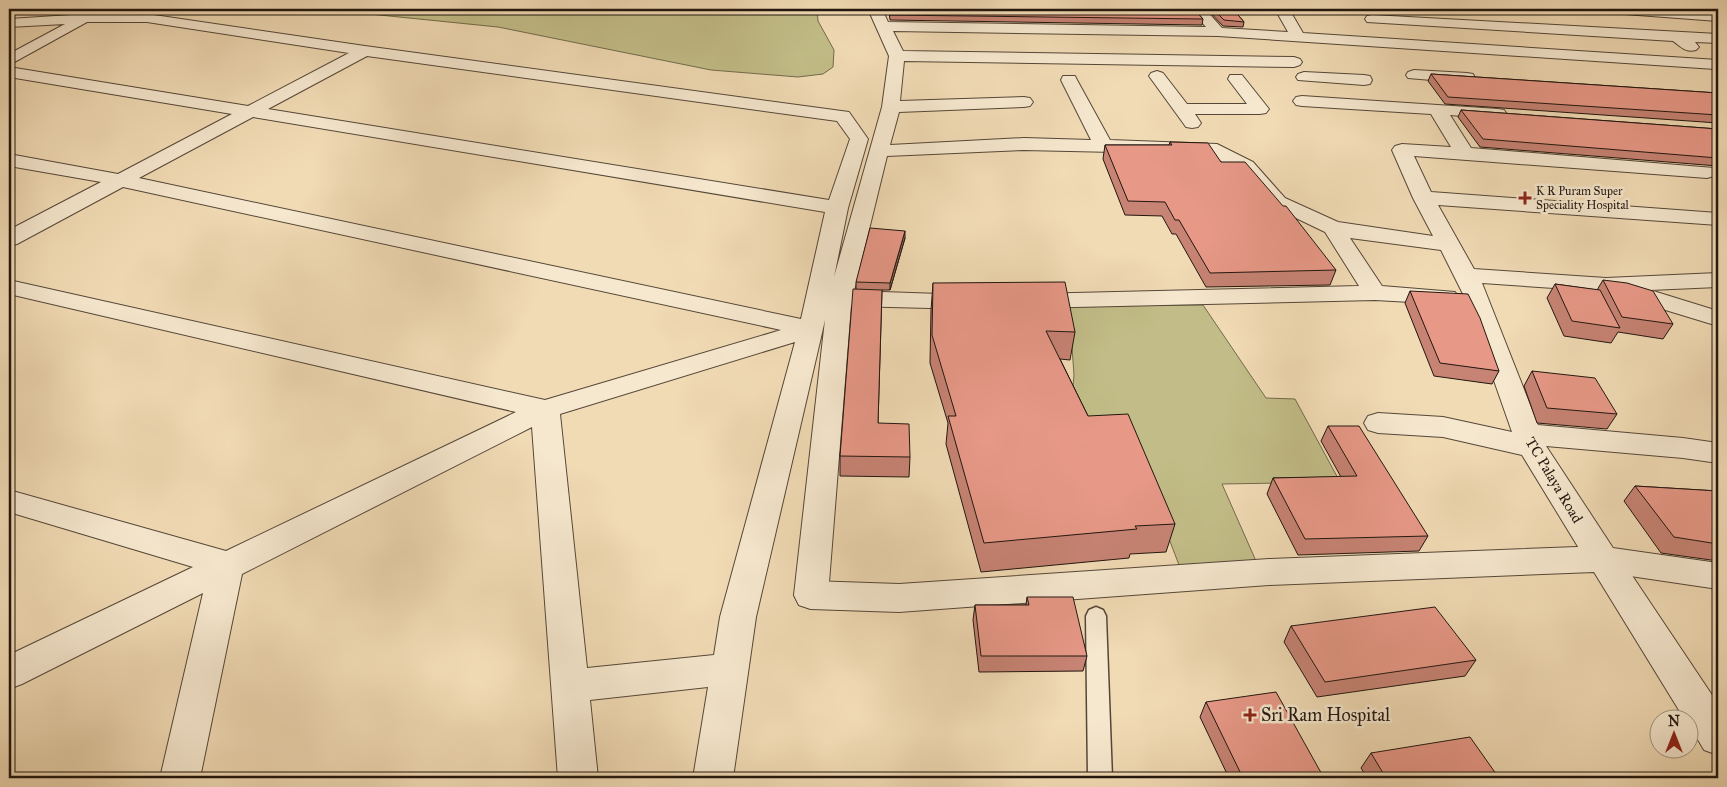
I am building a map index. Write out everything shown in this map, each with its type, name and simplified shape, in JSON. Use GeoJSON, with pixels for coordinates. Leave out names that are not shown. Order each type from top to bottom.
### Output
{"type":"FeatureCollection","features":[{"type":"Feature","properties":{"kind":"street"},"geometry":{"type":"LineString","coordinates":[[875,9],[897,56],[891,107],[840,298],[811,595],[899,598],[1269,572],[1603,558],[1718,576]]}},
{"type":"Feature","properties":{"kind":"street"},"geometry":{"type":"LineString","coordinates":[[1197,9],[1218,32]]}},
{"type":"Feature","properties":{"kind":"street"},"geometry":{"type":"LineString","coordinates":[[1282,9],[1298,37]]}},
{"type":"Feature","properties":{"kind":"street"},"geometry":{"type":"LineString","coordinates":[[1611,9],[1645,10],[1718,17]]}},
{"type":"Feature","properties":{"kind":"street"},"geometry":{"type":"LineString","coordinates":[[1645,10],[1677,37],[1717,65]]}},
{"type":"Feature","properties":{"kind":"street"},"geometry":{"type":"LineString","coordinates":[[1368,14],[1718,39]]}},
{"type":"Feature","properties":{"kind":"street"},"geometry":{"type":"LineString","coordinates":[[1368,14],[1418,82],[1465,153],[1713,176]]}},
{"type":"Feature","properties":{"kind":"street"},"geometry":{"type":"LineString","coordinates":[[9,60],[86,18]]}},
{"type":"Feature","properties":{"kind":"street"},"geometry":{"type":"LineString","coordinates":[[9,23],[86,18],[147,18],[365,51],[843,116],[859,139],[837,208],[811,329],[738,617],[712,778]]}},
{"type":"Feature","properties":{"kind":"street"},"geometry":{"type":"LineString","coordinates":[[884,26],[1218,32],[1717,65]]}},
{"type":"Feature","properties":{"kind":"street"},"geometry":{"type":"LineString","coordinates":[[1275,36],[1320,102]]}},
{"type":"Feature","properties":{"kind":"street"},"geometry":{"type":"LineString","coordinates":[[9,238],[365,51]]}},
{"type":"Feature","properties":{"kind":"street"},"geometry":{"type":"LineString","coordinates":[[897,56],[1294,62]]}},
{"type":"Feature","properties":{"kind":"street"},"geometry":{"type":"LineString","coordinates":[[9,72],[837,208]]}},
{"type":"Feature","properties":{"kind":"street"},"geometry":{"type":"LineString","coordinates":[[1157,76],[1210,148]]}},
{"type":"Feature","properties":{"kind":"street"},"geometry":{"type":"LineString","coordinates":[[1304,77],[1364,80]]}},
{"type":"Feature","properties":{"kind":"street"},"geometry":{"type":"LineString","coordinates":[[1182,109],[1260,109],[1236,79]]}},
{"type":"Feature","properties":{"kind":"street"},"geometry":{"type":"LineString","coordinates":[[1302,101],[1320,102],[1418,82],[1483,79]]}},
{"type":"Feature","properties":{"kind":"street"},"geometry":{"type":"LineString","coordinates":[[1069,80],[1104,146]]}},
{"type":"Feature","properties":{"kind":"street"},"geometry":{"type":"LineString","coordinates":[[1418,82],[1520,116]]}},
{"type":"Feature","properties":{"kind":"street"},"geometry":{"type":"LineString","coordinates":[[891,107],[1024,102]]}},
{"type":"Feature","properties":{"kind":"street"},"geometry":{"type":"LineString","coordinates":[[879,150],[1024,144],[1210,148],[1246,166],[1278,202],[1333,228],[1378,236],[1448,244]]}},
{"type":"Feature","properties":{"kind":"street","name":"TC Palaya Road"},"geometry":{"type":"LineString","coordinates":[[1465,153],[1402,150],[1423,198],[1466,274],[1477,298],[1529,440],[1718,737]]}},
{"type":"Feature","properties":{"kind":"street"},"geometry":{"type":"LineString","coordinates":[[1685,152],[1713,176]]}},
{"type":"Feature","properties":{"kind":"street"},"geometry":{"type":"LineString","coordinates":[[9,160],[120,180],[811,329]]}},
{"type":"Feature","properties":{"kind":"street"},"geometry":{"type":"LineString","coordinates":[[1423,198],[1718,219]]}},
{"type":"Feature","properties":{"kind":"street"},"geometry":{"type":"LineString","coordinates":[[1333,228],[1375,293]]}},
{"type":"Feature","properties":{"kind":"street"},"geometry":{"type":"LineString","coordinates":[[1466,274],[1606,285],[1718,280]]}},
{"type":"Feature","properties":{"kind":"street"},"geometry":{"type":"LineString","coordinates":[[1606,285],[1718,320]]}},
{"type":"Feature","properties":{"kind":"street"},"geometry":{"type":"LineString","coordinates":[[9,287],[545,409]]}},
{"type":"Feature","properties":{"kind":"street"},"geometry":{"type":"LineString","coordinates":[[840,298],[1001,302],[1375,293],[1477,298]]}},
{"type":"Feature","properties":{"kind":"street"},"geometry":{"type":"LineString","coordinates":[[9,673],[545,409],[811,329]]}},
{"type":"Feature","properties":{"kind":"street"},"geometry":{"type":"LineString","coordinates":[[545,409],[578,778]]}},
{"type":"Feature","properties":{"kind":"street"},"geometry":{"type":"LineString","coordinates":[[1378,423],[1443,427],[1529,440],[1683,448],[1718,453]]}},
{"type":"Feature","properties":{"kind":"street"},"geometry":{"type":"LineString","coordinates":[[9,501],[227,564]]}},
{"type":"Feature","properties":{"kind":"street"},"geometry":{"type":"LineString","coordinates":[[180,778],[227,564]]}},
{"type":"Feature","properties":{"kind":"street"},"geometry":{"type":"LineString","coordinates":[[570,686],[730,669]]}},
{"type":"Feature","properties":{"kind":"lane"},"geometry":{"type":"LineString","coordinates":[[1096,616],[1100,778]]}},
{"type":"Feature","properties":{"kind":"shaded area"},"geometry":{"type":"Polygon","coordinates":[[[320,9],[817,9],[818,21],[834,50],[833,67],[823,74],[798,77],[711,70],[498,27],[320,9]]]}},
{"type":"Feature","properties":{"kind":"shaded area"},"geometry":{"type":"Polygon","coordinates":[[[1203,305],[1266,398],[1295,399],[1340,482],[1222,484],[1256,561],[1179,565],[1132,442],[1070,420],[1074,375],[1069,306],[1203,305]]]}},
{"type":"Feature","properties":{"kind":"building"},"geometry":{"type":"Polygon","coordinates":[[[889,9],[1194,9],[1203,19],[890,15],[889,9]]]}},
{"type":"Feature","properties":{"kind":"building"},"geometry":{"type":"Polygon","coordinates":[[[1213,9],[1233,9],[1244,22],[1224,20],[1213,9]]]}},
{"type":"Feature","properties":{"kind":"building"},"geometry":{"type":"Polygon","coordinates":[[[1431,74],[1718,93],[1718,115],[1448,97],[1431,74]]]}},
{"type":"Feature","properties":{"kind":"building"},"geometry":{"type":"Polygon","coordinates":[[[1461,110],[1718,129],[1718,158],[1483,139],[1461,110]]]}},
{"type":"Feature","properties":{"kind":"building"},"geometry":{"type":"Polygon","coordinates":[[[1170,142],[1208,143],[1221,162],[1245,162],[1283,206],[1286,206],[1336,270],[1210,273],[1179,220],[1175,220],[1165,202],[1128,201],[1105,145],[1172,145],[1170,142]]]}},
{"type":"Feature","properties":{"kind":"building"},"geometry":{"type":"Polygon","coordinates":[[[870,228],[905,231],[890,283],[856,282],[870,228]]]}},
{"type":"Feature","properties":{"kind":"building"},"geometry":{"type":"Polygon","coordinates":[[[1603,280],[1627,283],[1653,291],[1673,324],[1622,317],[1603,280]]]}},
{"type":"Feature","properties":{"kind":"building"},"geometry":{"type":"Polygon","coordinates":[[[1065,282],[1075,332],[1046,331],[1088,416],[1128,414],[1175,524],[1135,526],[1137,529],[984,543],[948,416],[956,416],[932,335],[933,283],[1065,282]]]}},
{"type":"Feature","properties":{"kind":"building"},"geometry":{"type":"Polygon","coordinates":[[[1555,284],[1600,290],[1620,328],[1572,321],[1555,284]]]}},
{"type":"Feature","properties":{"kind":"building"},"geometry":{"type":"Polygon","coordinates":[[[853,289],[882,290],[878,423],[909,424],[910,457],[840,456],[853,289]]]}},
{"type":"Feature","properties":{"kind":"building"},"geometry":{"type":"Polygon","coordinates":[[[1410,291],[1468,294],[1480,318],[1499,371],[1440,363],[1410,291]]]}},
{"type":"Feature","properties":{"kind":"building"},"geometry":{"type":"Polygon","coordinates":[[[1532,371],[1595,378],[1617,414],[1547,408],[1532,371]]]}},
{"type":"Feature","properties":{"kind":"building"},"geometry":{"type":"Polygon","coordinates":[[[1328,426],[1359,426],[1428,536],[1305,539],[1273,478],[1357,476],[1328,426]]]}},
{"type":"Feature","properties":{"kind":"building"},"geometry":{"type":"Polygon","coordinates":[[[1635,486],[1718,491],[1718,544],[1674,537],[1635,486]]]}},
{"type":"Feature","properties":{"kind":"building"},"geometry":{"type":"Polygon","coordinates":[[[1027,597],[1073,597],[1087,656],[981,656],[975,605],[1029,605],[1027,597]]]}},
{"type":"Feature","properties":{"kind":"building"},"geometry":{"type":"Polygon","coordinates":[[[1435,607],[1476,660],[1325,682],[1291,626],[1435,607]]]}},
{"type":"Feature","properties":{"kind":"building"},"geometry":{"type":"Polygon","coordinates":[[[1276,692],[1324,778],[1243,778],[1206,702],[1276,692]]]}},
{"type":"Feature","properties":{"kind":"building"},"geometry":{"type":"Polygon","coordinates":[[[1470,737],[1499,778],[1386,778],[1371,753],[1470,737]]]}},
{"type":"Feature","properties":{"kind":"place","name":"K R Puram Super Speciality Hospital"},"geometry":{"type":"Point","coordinates":[1525,198]}},
{"type":"Feature","properties":{"kind":"place","name":"Sri Ram Hospital"},"geometry":{"type":"Point","coordinates":[1250,715]}}]}
